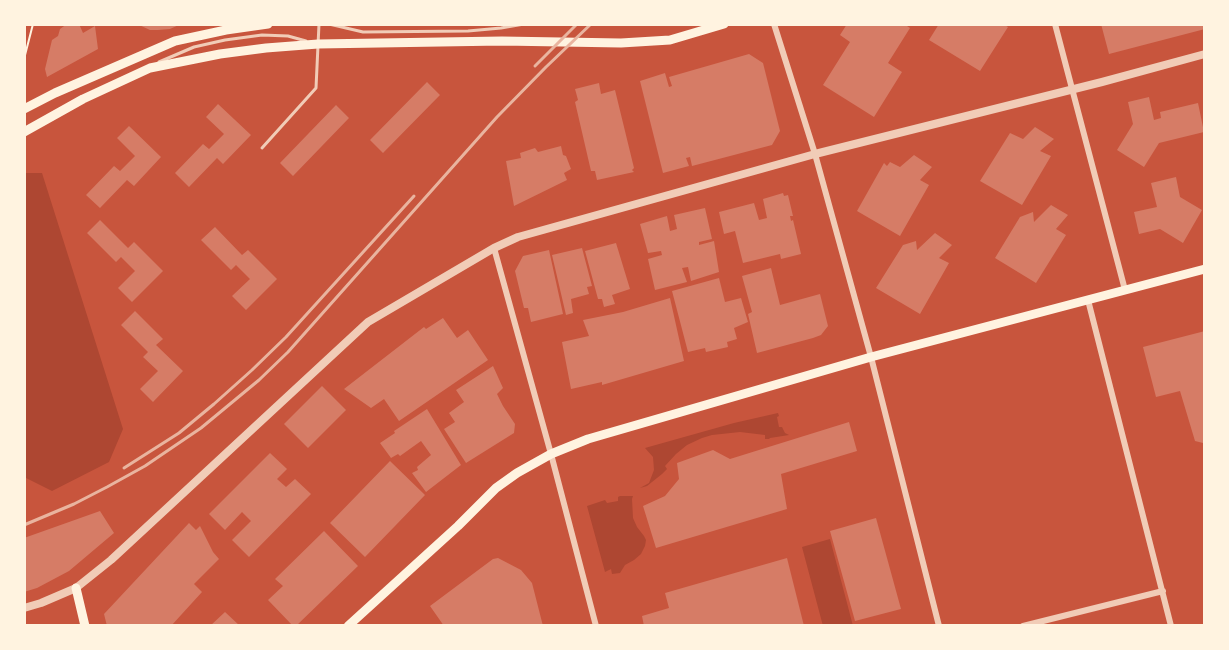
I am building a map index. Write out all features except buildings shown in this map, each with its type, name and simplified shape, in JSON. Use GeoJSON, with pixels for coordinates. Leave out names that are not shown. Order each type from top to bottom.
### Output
{"type":"FeatureCollection","features":[{"type":"Feature","properties":{"kind":"main road"},"geometry":{"type":"LineString","coordinates":[[24,109],[55,93],[175,41],[268,24]]}},
{"type":"Feature","properties":{"kind":"main road"},"geometry":{"type":"LineString","coordinates":[[24,132],[83,99],[150,68],[231,53],[318,44],[502,41],[621,43],[670,40],[724,24]]}},
{"type":"Feature","properties":{"kind":"main road"},"geometry":{"type":"LineString","coordinates":[[348,626],[458,526],[496,488],[551,454],[588,439],[871,357],[1205,268]]}},
{"type":"Feature","properties":{"kind":"main road"},"geometry":{"type":"LineString","coordinates":[[76,588],[85,626]]}},
{"type":"Feature","properties":{"kind":"street"},"geometry":{"type":"LineString","coordinates":[[774,24],[815,154],[871,357],[939,626]]}},
{"type":"Feature","properties":{"kind":"street"},"geometry":{"type":"LineString","coordinates":[[1054,24],[1125,290]]}},
{"type":"Feature","properties":{"kind":"street"},"geometry":{"type":"LineString","coordinates":[[24,608],[76,588],[111,560],[368,322],[494,248],[518,237],[815,154],[1072,90],[1205,54]]}},
{"type":"Feature","properties":{"kind":"street"},"geometry":{"type":"LineString","coordinates":[[494,248],[596,626]]}},
{"type":"Feature","properties":{"kind":"street"},"geometry":{"type":"LineString","coordinates":[[1088,300],[1171,626]]}},
{"type":"Feature","properties":{"kind":"street"},"geometry":{"type":"LineString","coordinates":[[1023,626],[1163,591]]}},
{"type":"Feature","properties":{"kind":"lane"},"geometry":{"type":"LineString","coordinates":[[262,148],[316,88],[320,24]]}},
{"type":"Feature","properties":{"kind":"lane"},"geometry":{"type":"LineString","coordinates":[[329,24],[363,32],[468,31],[524,24]]}},
{"type":"Feature","properties":{"kind":"path"},"geometry":{"type":"LineString","coordinates":[[24,59],[33,24]]}},
{"type":"Feature","properties":{"kind":"shaded area"},"geometry":{"type":"Polygon","coordinates":[[[24,173],[42,173],[123,429],[109,462],[52,491],[24,477],[24,173]]]}},
{"type":"Feature","properties":{"kind":"shaded area"},"geometry":{"type":"Polygon","coordinates":[[[778,413],[779,427],[782,427],[789,435],[765,439],[765,435],[740,432],[702,438],[687,445],[665,466],[667,469],[662,474],[647,486],[640,488],[649,483],[654,470],[653,457],[645,448],[778,413]]]}},
{"type":"Feature","properties":{"kind":"shaded area"},"geometry":{"type":"Polygon","coordinates":[[[620,496],[633,496],[633,518],[646,540],[641,554],[625,565],[620,573],[612,574],[611,569],[605,572],[587,506],[605,500],[607,503],[618,501],[620,496]]]}},
{"type":"Feature","properties":{"kind":"shaded area"},"geometry":{"type":"Polygon","coordinates":[[[830,539],[853,626],[823,626],[802,547],[830,539]]]}},
{"type":"Feature","properties":{"kind":"railway"},"geometry":{"type":"LineString","coordinates":[[535,66],[577,24]]}},
{"type":"Feature","properties":{"kind":"railway"},"geometry":{"type":"LineString","coordinates":[[24,525],[74,504],[145,466],[201,428],[259,380],[288,352],[497,117],[591,24]]}},
{"type":"Feature","properties":{"kind":"railway"},"geometry":{"type":"LineString","coordinates":[[124,468],[179,433],[252,370],[286,337],[414,196]]}}]}
